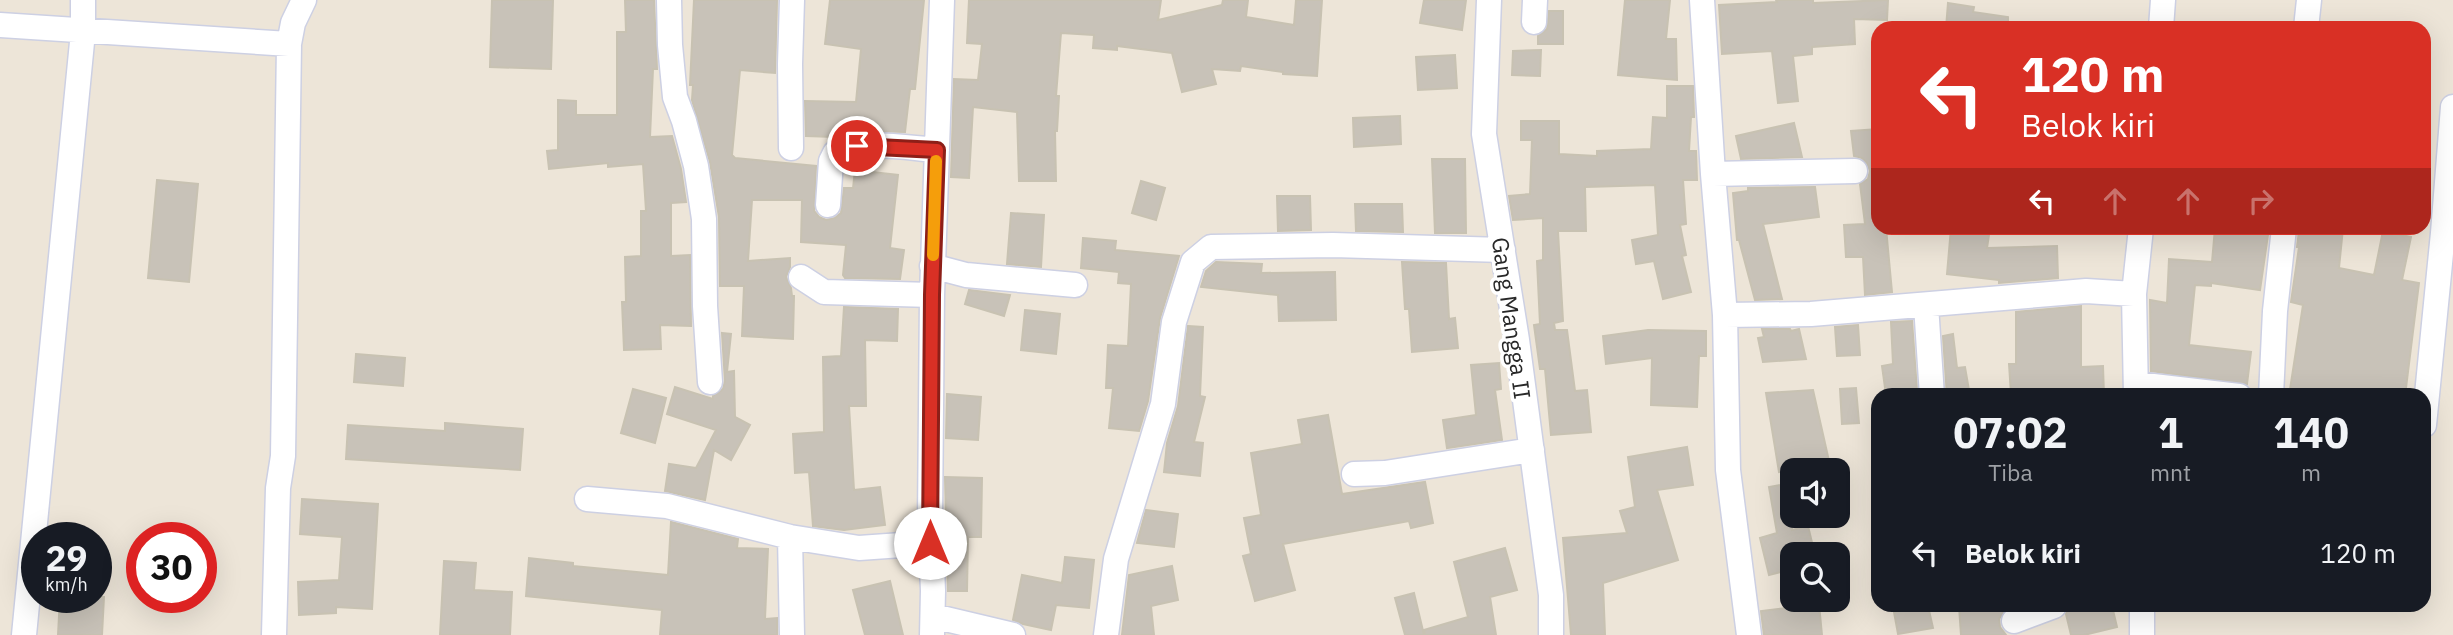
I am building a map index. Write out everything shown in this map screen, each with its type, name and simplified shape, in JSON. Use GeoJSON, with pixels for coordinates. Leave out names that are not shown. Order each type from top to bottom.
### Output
{"type":"FeatureCollection","features":[{"type":"Feature","properties":{"kind":"street"},"geometry":{"type":"LineString","coordinates":[[24,635],[83,32],[83,0]]}},
{"type":"Feature","properties":{"kind":"street"},"geometry":{"type":"LineString","coordinates":[[274,635],[278,488],[283,456],[292,22],[304,0]]}},
{"type":"Feature","properties":{"kind":"street"},"geometry":{"type":"LineString","coordinates":[[669,0],[675,97],[696,166],[704,219],[705,306],[710,382]]}},
{"type":"Feature","properties":{"kind":"street"},"geometry":{"type":"LineString","coordinates":[[791,148],[792,0]]}},
{"type":"Feature","properties":{"kind":"street"},"geometry":{"type":"LineString","coordinates":[[942,0],[932,266],[932,625],[1013,635]]}},
{"type":"Feature","properties":{"kind":"street","name":"Gang Mangga II"},"geometry":{"type":"LineString","coordinates":[[1489,0],[1484,134],[1532,450],[1551,595],[1551,635]]}},
{"type":"Feature","properties":{"kind":"street"},"geometry":{"type":"LineString","coordinates":[[1702,0],[1725,315],[1728,470],[1749,635]]}},
{"type":"Feature","properties":{"kind":"street"},"geometry":{"type":"LineString","coordinates":[[2162,21],[2163,0]]}},
{"type":"Feature","properties":{"kind":"street"},"geometry":{"type":"LineString","coordinates":[[2307,21],[2309,0]]}},
{"type":"Feature","properties":{"kind":"street"},"geometry":{"type":"LineString","coordinates":[[0,25],[83,32],[292,22]]}},
{"type":"Feature","properties":{"kind":"street"},"geometry":{"type":"LineString","coordinates":[[2426,388],[2441,206],[2453,107]]}},
{"type":"Feature","properties":{"kind":"street"},"geometry":{"type":"LineString","coordinates":[[828,205],[831,161],[835,153],[842,148],[857,146],[937,150]]}},
{"type":"Feature","properties":{"kind":"street"},"geometry":{"type":"LineString","coordinates":[[1713,174],[1855,171]]}},
{"type":"Feature","properties":{"kind":"street"},"geometry":{"type":"LineString","coordinates":[[2136,388],[2134,294],[2140,235]]}},
{"type":"Feature","properties":{"kind":"street"},"geometry":{"type":"LineString","coordinates":[[2271,388],[2275,311],[2283,235]]}},
{"type":"Feature","properties":{"kind":"street"},"geometry":{"type":"LineString","coordinates":[[1106,635],[1116,559],[1163,404],[1174,322],[1194,262],[1200,255],[1211,247],[1321,245],[1503,250]]}},
{"type":"Feature","properties":{"kind":"street"},"geometry":{"type":"LineString","coordinates":[[932,266],[966,275],[1074,285]]}},
{"type":"Feature","properties":{"kind":"street"},"geometry":{"type":"LineString","coordinates":[[801,277],[824,292],[932,295]]}},
{"type":"Feature","properties":{"kind":"street"},"geometry":{"type":"LineString","coordinates":[[1725,315],[1811,314],[2086,291],[2134,294]]}},
{"type":"Feature","properties":{"kind":"street"},"geometry":{"type":"LineString","coordinates":[[1926,305],[1931,388]]}},
{"type":"Feature","properties":{"kind":"street"},"geometry":{"type":"LineString","coordinates":[[1354,474],[1385,473],[1532,450]]}},
{"type":"Feature","properties":{"kind":"street"},"geometry":{"type":"LineString","coordinates":[[587,499],[667,506],[790,537],[859,548],[930,543]]}},
{"type":"Feature","properties":{"kind":"street"},"geometry":{"type":"LineString","coordinates":[[790,537],[792,635]]}},
{"type":"Feature","properties":{"kind":"street"},"geometry":{"type":"LineString","coordinates":[[2014,621],[2038,612]]}},
{"type":"Feature","properties":{"kind":"street"},"geometry":{"type":"LineString","coordinates":[[2142,612],[2142,635]]}},
{"type":"Feature","properties":{"kind":"building"},"geometry":{"type":"Polygon","coordinates":[[[492,0],[553,0],[551,69],[490,67],[492,0]]]}},
{"type":"Feature","properties":{"kind":"building"},"geometry":{"type":"Polygon","coordinates":[[[625,0],[654,0],[657,69],[653,69],[650,137],[672,136],[686,202],[671,203],[671,256],[690,255],[691,326],[660,325],[661,349],[624,350],[622,302],[626,302],[625,257],[641,256],[641,211],[646,211],[643,164],[608,167],[608,163],[549,169],[547,151],[558,150],[558,100],[576,101],[576,115],[617,115],[617,32],[626,32],[625,0]]]}},
{"type":"Feature","properties":{"kind":"building"},"geometry":{"type":"Polygon","coordinates":[[[694,0],[777,0],[775,73],[740,70],[732,155],[735,158],[816,166],[814,211],[826,220],[841,213],[844,188],[853,188],[855,170],[898,175],[890,248],[904,250],[900,279],[845,278],[846,245],[801,242],[802,200],[752,200],[748,261],[790,258],[786,277],[794,296],[793,339],[742,336],[744,286],[720,286],[719,217],[710,162],[692,100],[693,85],[690,85],[694,0]]]}},
{"type":"Feature","properties":{"kind":"building"},"geometry":{"type":"Polygon","coordinates":[[[830,0],[924,0],[915,89],[910,89],[905,132],[844,132],[835,137],[806,136],[805,101],[856,102],[861,49],[825,44],[830,0]]]}},
{"type":"Feature","properties":{"kind":"building"},"geometry":{"type":"Polygon","coordinates":[[[969,0],[1161,0],[1158,20],[1222,5],[1223,0],[1248,0],[1246,17],[1294,25],[1296,0],[1322,0],[1317,76],[1283,74],[1241,66],[1240,71],[1212,69],[1216,84],[1182,92],[1172,53],[1117,46],[1117,50],[1093,48],[1094,35],[1061,33],[1056,96],[1059,96],[1055,131],[1056,181],[1019,181],[1017,112],[973,107],[969,178],[951,177],[954,79],[978,80],[982,44],[967,43],[969,0]]]}},
{"type":"Feature","properties":{"kind":"building"},"geometry":{"type":"Polygon","coordinates":[[[1424,0],[1466,0],[1462,30],[1420,23],[1424,0]]]}},
{"type":"Feature","properties":{"kind":"building"},"geometry":{"type":"Polygon","coordinates":[[[1625,0],[1670,0],[1666,39],[1676,39],[1677,80],[1618,75],[1625,0]]]}},
{"type":"Feature","properties":{"kind":"building"},"geometry":{"type":"Polygon","coordinates":[[[1776,0],[1813,0],[1813,3],[1888,0],[1887,20],[1854,19],[1855,44],[1812,47],[1812,54],[1793,56],[1798,101],[1778,103],[1772,51],[1722,54],[1719,5],[1777,2],[1776,0]]]}},
{"type":"Feature","properties":{"kind":"building"},"geometry":{"type":"Polygon","coordinates":[[[1948,3],[1974,7],[1973,12],[2008,17],[2008,21],[1947,21],[1948,3]]]}},
{"type":"Feature","properties":{"kind":"building"},"geometry":{"type":"Polygon","coordinates":[[[1549,11],[1563,11],[1563,44],[1538,44],[1538,36],[1547,29],[1549,11]]]}},
{"type":"Feature","properties":{"kind":"building"},"geometry":{"type":"Polygon","coordinates":[[[1541,50],[1540,76],[1512,75],[1513,51],[1541,50]]]}},
{"type":"Feature","properties":{"kind":"building"},"geometry":{"type":"Polygon","coordinates":[[[1455,55],[1457,88],[1418,90],[1416,57],[1455,55]]]}},
{"type":"Feature","properties":{"kind":"building"},"geometry":{"type":"Polygon","coordinates":[[[1667,86],[1693,86],[1694,117],[1691,117],[1689,151],[1696,151],[1697,180],[1683,180],[1686,224],[1680,225],[1686,255],[1682,256],[1691,292],[1663,299],[1654,261],[1636,264],[1632,240],[1658,235],[1655,185],[1585,187],[1586,231],[1558,231],[1563,321],[1554,323],[1555,330],[1567,330],[1575,391],[1587,390],[1591,432],[1551,435],[1545,369],[1540,369],[1534,325],[1540,324],[1537,261],[1543,260],[1543,218],[1513,220],[1509,196],[1530,194],[1532,140],[1521,140],[1521,121],[1559,121],[1559,154],[1597,156],[1597,151],[1651,149],[1653,117],[1667,118],[1667,86]]]}},
{"type":"Feature","properties":{"kind":"building"},"geometry":{"type":"Polygon","coordinates":[[[1400,116],[1401,144],[1354,147],[1353,118],[1400,116]]]}},
{"type":"Feature","properties":{"kind":"building"},"geometry":{"type":"Polygon","coordinates":[[[1794,123],[1802,157],[1741,159],[1736,136],[1794,123]]]}},
{"type":"Feature","properties":{"kind":"building"},"geometry":{"type":"Polygon","coordinates":[[[1871,130],[1871,235],[1887,235],[1892,292],[1865,295],[1863,257],[1846,257],[1844,225],[1865,224],[1860,184],[1868,179],[1870,171],[1862,158],[1854,156],[1851,131],[1871,130]]]}},
{"type":"Feature","properties":{"kind":"building"},"geometry":{"type":"Polygon","coordinates":[[[1432,159],[1465,159],[1466,233],[1435,233],[1432,159]]]}},
{"type":"Feature","properties":{"kind":"building"},"geometry":{"type":"Polygon","coordinates":[[[157,180],[198,184],[189,282],[148,278],[157,180]]]}},
{"type":"Feature","properties":{"kind":"building"},"geometry":{"type":"Polygon","coordinates":[[[1141,181],[1165,188],[1156,220],[1132,213],[1141,181]]]}},
{"type":"Feature","properties":{"kind":"building"},"geometry":{"type":"Polygon","coordinates":[[[1815,187],[1819,217],[1763,224],[1782,299],[1755,300],[1737,240],[1733,193],[1748,191],[1748,188],[1815,187]]]}},
{"type":"Feature","properties":{"kind":"building"},"geometry":{"type":"Polygon","coordinates":[[[1277,196],[1310,196],[1311,230],[1278,231],[1277,196]]]}},
{"type":"Feature","properties":{"kind":"building"},"geometry":{"type":"Polygon","coordinates":[[[1355,204],[1402,204],[1403,232],[1356,231],[1355,204]]]}},
{"type":"Feature","properties":{"kind":"building"},"geometry":{"type":"Polygon","coordinates":[[[1011,213],[1044,215],[1041,267],[1007,264],[1011,213]]]}},
{"type":"Feature","properties":{"kind":"building"},"geometry":{"type":"Polygon","coordinates":[[[1950,235],[1989,235],[1987,248],[2057,246],[2058,278],[1999,283],[1999,280],[1947,274],[1950,235]]]}},
{"type":"Feature","properties":{"kind":"building"},"geometry":{"type":"Polygon","coordinates":[[[2214,235],[2268,235],[2260,290],[2211,283],[2211,286],[2195,285],[2189,345],[2251,352],[2247,384],[2151,371],[2150,300],[2167,303],[2169,259],[2212,262],[2214,235]]]}},
{"type":"Feature","properties":{"kind":"building"},"geometry":{"type":"Polygon","coordinates":[[[2298,235],[2342,235],[2339,268],[2374,275],[2382,235],[2411,237],[2402,280],[2419,283],[2406,388],[2290,388],[2303,305],[2291,302],[2298,235]]]}},
{"type":"Feature","properties":{"kind":"building"},"geometry":{"type":"Polygon","coordinates":[[[1083,238],[1116,241],[1115,250],[1179,256],[1160,318],[1148,401],[1139,431],[1109,428],[1113,388],[1106,388],[1108,345],[1128,346],[1131,284],[1118,283],[1119,272],[1081,268],[1083,238]]]}},
{"type":"Feature","properties":{"kind":"building"},"geometry":{"type":"Polygon","coordinates":[[[1216,262],[1262,264],[1261,273],[1335,272],[1336,320],[1279,321],[1278,295],[1201,287],[1206,271],[1216,262]]]}},
{"type":"Feature","properties":{"kind":"building"},"geometry":{"type":"Polygon","coordinates":[[[1402,262],[1446,263],[1449,319],[1455,318],[1458,348],[1412,352],[1409,309],[1405,309],[1402,262]]]}},
{"type":"Feature","properties":{"kind":"building"},"geometry":{"type":"Polygon","coordinates":[[[969,290],[1010,295],[1004,316],[965,304],[969,290]]]}},
{"type":"Feature","properties":{"kind":"building"},"geometry":{"type":"Polygon","coordinates":[[[2081,306],[2081,367],[2103,366],[2104,388],[2011,388],[2009,364],[2016,364],[2016,312],[2081,306]]]}},
{"type":"Feature","properties":{"kind":"building"},"geometry":{"type":"Polygon","coordinates":[[[844,307],[898,309],[897,341],[865,340],[866,406],[849,406],[854,490],[880,487],[885,525],[844,530],[813,526],[809,472],[795,473],[793,434],[824,432],[823,357],[841,356],[844,307]]]}},
{"type":"Feature","properties":{"kind":"building"},"geometry":{"type":"Polygon","coordinates":[[[1025,310],[1060,314],[1056,354],[1021,350],[1025,310]]]}},
{"type":"Feature","properties":{"kind":"building"},"geometry":{"type":"Polygon","coordinates":[[[1912,321],[1917,388],[1885,388],[1882,366],[1893,364],[1891,322],[1912,321]]]}},
{"type":"Feature","properties":{"kind":"building"},"geometry":{"type":"Polygon","coordinates":[[[1858,325],[1860,355],[1837,356],[1835,327],[1858,325]]]}},
{"type":"Feature","properties":{"kind":"building"},"geometry":{"type":"Polygon","coordinates":[[[1188,326],[1203,327],[1200,396],[1205,397],[1194,442],[1203,443],[1200,476],[1164,472],[1167,443],[1178,406],[1188,326]]]}},
{"type":"Feature","properties":{"kind":"building"},"geometry":{"type":"Polygon","coordinates":[[[1762,329],[1799,329],[1806,359],[1763,362],[1758,338],[1764,337],[1762,329]]]}},
{"type":"Feature","properties":{"kind":"building"},"geometry":{"type":"Polygon","coordinates":[[[1648,330],[1706,331],[1706,356],[1699,356],[1697,407],[1651,405],[1652,358],[1606,364],[1603,336],[1648,330]]]}},
{"type":"Feature","properties":{"kind":"building"},"geometry":{"type":"Polygon","coordinates":[[[722,333],[731,334],[727,372],[734,371],[735,417],[750,425],[731,460],[714,450],[705,500],[665,491],[669,464],[696,468],[716,430],[667,414],[675,387],[713,399],[713,396],[723,389],[725,381],[722,333]]]}},
{"type":"Feature","properties":{"kind":"building"},"geometry":{"type":"Polygon","coordinates":[[[1953,334],[1957,368],[1965,367],[1969,388],[1946,388],[1943,336],[1953,334]]]}},
{"type":"Feature","properties":{"kind":"building"},"geometry":{"type":"Polygon","coordinates":[[[356,354],[405,358],[403,386],[354,382],[356,354]]]}},
{"type":"Feature","properties":{"kind":"building"},"geometry":{"type":"Polygon","coordinates":[[[1499,363],[1501,389],[1495,390],[1502,440],[1447,448],[1443,420],[1476,415],[1471,365],[1499,363]]]}},
{"type":"Feature","properties":{"kind":"building"},"geometry":{"type":"Polygon","coordinates":[[[1856,388],[1859,423],[1842,424],[1840,389],[1856,388]]]}},
{"type":"Feature","properties":{"kind":"building"},"geometry":{"type":"Polygon","coordinates":[[[633,389],[666,398],[655,443],[621,433],[633,389]]]}},
{"type":"Feature","properties":{"kind":"building"},"geometry":{"type":"Polygon","coordinates":[[[1813,390],[1828,458],[1780,458],[1779,472],[1766,393],[1813,390]]]}},
{"type":"Feature","properties":{"kind":"building"},"geometry":{"type":"Polygon","coordinates":[[[947,394],[981,397],[978,440],[946,438],[947,394]]]}},
{"type":"Feature","properties":{"kind":"building"},"geometry":{"type":"Polygon","coordinates":[[[1328,415],[1342,494],[1425,482],[1433,523],[1411,528],[1409,521],[1283,544],[1295,590],[1255,601],[1243,556],[1251,554],[1244,518],[1261,515],[1251,453],[1302,444],[1298,420],[1328,415]]]}},
{"type":"Feature","properties":{"kind":"building"},"geometry":{"type":"Polygon","coordinates":[[[445,423],[523,429],[520,470],[346,459],[348,425],[445,431],[445,423]]]}},
{"type":"Feature","properties":{"kind":"building"},"geometry":{"type":"Polygon","coordinates":[[[1687,447],[1693,485],[1657,490],[1678,560],[1603,583],[1605,635],[1571,635],[1563,538],[1627,533],[1620,511],[1635,507],[1628,457],[1687,447]]]}},
{"type":"Feature","properties":{"kind":"building"},"geometry":{"type":"Polygon","coordinates":[[[945,477],[982,478],[981,537],[968,537],[967,591],[948,591],[945,477]]]}},
{"type":"Feature","properties":{"kind":"building"},"geometry":{"type":"Polygon","coordinates":[[[1780,485],[1780,528],[1808,528],[1812,542],[1780,542],[1780,572],[1769,575],[1760,538],[1777,533],[1769,487],[1780,485]]]}},
{"type":"Feature","properties":{"kind":"building"},"geometry":{"type":"Polygon","coordinates":[[[302,499],[378,504],[372,609],[336,607],[336,613],[299,615],[298,582],[339,580],[342,537],[300,534],[302,499]]]}},
{"type":"Feature","properties":{"kind":"building"},"geometry":{"type":"Polygon","coordinates":[[[1146,510],[1178,514],[1174,547],[1137,543],[1146,510]]]}},
{"type":"Feature","properties":{"kind":"building"},"geometry":{"type":"Polygon","coordinates":[[[671,522],[738,539],[737,548],[768,549],[765,619],[777,618],[777,635],[660,635],[662,610],[526,596],[529,558],[573,563],[573,566],[668,575],[671,522]]]}},
{"type":"Feature","properties":{"kind":"building"},"geometry":{"type":"Polygon","coordinates":[[[1505,548],[1517,590],[1490,597],[1496,635],[1425,635],[1424,630],[1468,617],[1454,562],[1505,548]]]}},
{"type":"Feature","properties":{"kind":"building"},"geometry":{"type":"Polygon","coordinates":[[[1065,557],[1094,560],[1089,608],[1056,605],[1051,630],[1013,620],[1022,575],[1062,583],[1065,557]]]}},
{"type":"Feature","properties":{"kind":"building"},"geometry":{"type":"Polygon","coordinates":[[[444,561],[476,563],[474,590],[512,592],[510,635],[440,635],[444,561]]]}},
{"type":"Feature","properties":{"kind":"building"},"geometry":{"type":"Polygon","coordinates":[[[1172,566],[1178,600],[1151,606],[1154,635],[1122,635],[1129,575],[1172,566]]]}},
{"type":"Feature","properties":{"kind":"building"},"geometry":{"type":"Polygon","coordinates":[[[890,581],[903,635],[865,635],[853,590],[890,581]]]}},
{"type":"Feature","properties":{"kind":"building"},"geometry":{"type":"Polygon","coordinates":[[[1414,593],[1424,635],[1405,635],[1395,598],[1414,593]]]}},
{"type":"Feature","properties":{"kind":"building"},"geometry":{"type":"Polygon","coordinates":[[[1780,609],[1780,612],[1820,612],[1822,635],[1764,635],[1761,611],[1780,609]]]}},
{"type":"Feature","properties":{"kind":"building"},"geometry":{"type":"Polygon","coordinates":[[[1894,612],[1929,612],[1933,628],[1898,634],[1894,612]]]}},
{"type":"Feature","properties":{"kind":"building"},"geometry":{"type":"Polygon","coordinates":[[[1959,612],[2004,612],[1999,619],[2000,627],[2006,635],[1961,635],[1959,612]]]}},
{"type":"Feature","properties":{"kind":"building"},"geometry":{"type":"Polygon","coordinates":[[[2113,612],[2117,627],[2084,635],[2071,635],[2066,614],[2113,612]]]}},
{"type":"Feature","properties":{"kind":"building"},"geometry":{"type":"Polygon","coordinates":[[[59,613],[103,613],[102,635],[58,635],[59,613]]]}},
{"type":"Feature","properties":{"kind":"slow traffic"},"geometry":{"type":"LineString","coordinates":[[933,255],[936,161]]}},
{"type":"Feature","properties":{"kind":"route"},"geometry":{"type":"LineString","coordinates":[[857,146],[937,150],[932,295],[930,543]]}}]}
